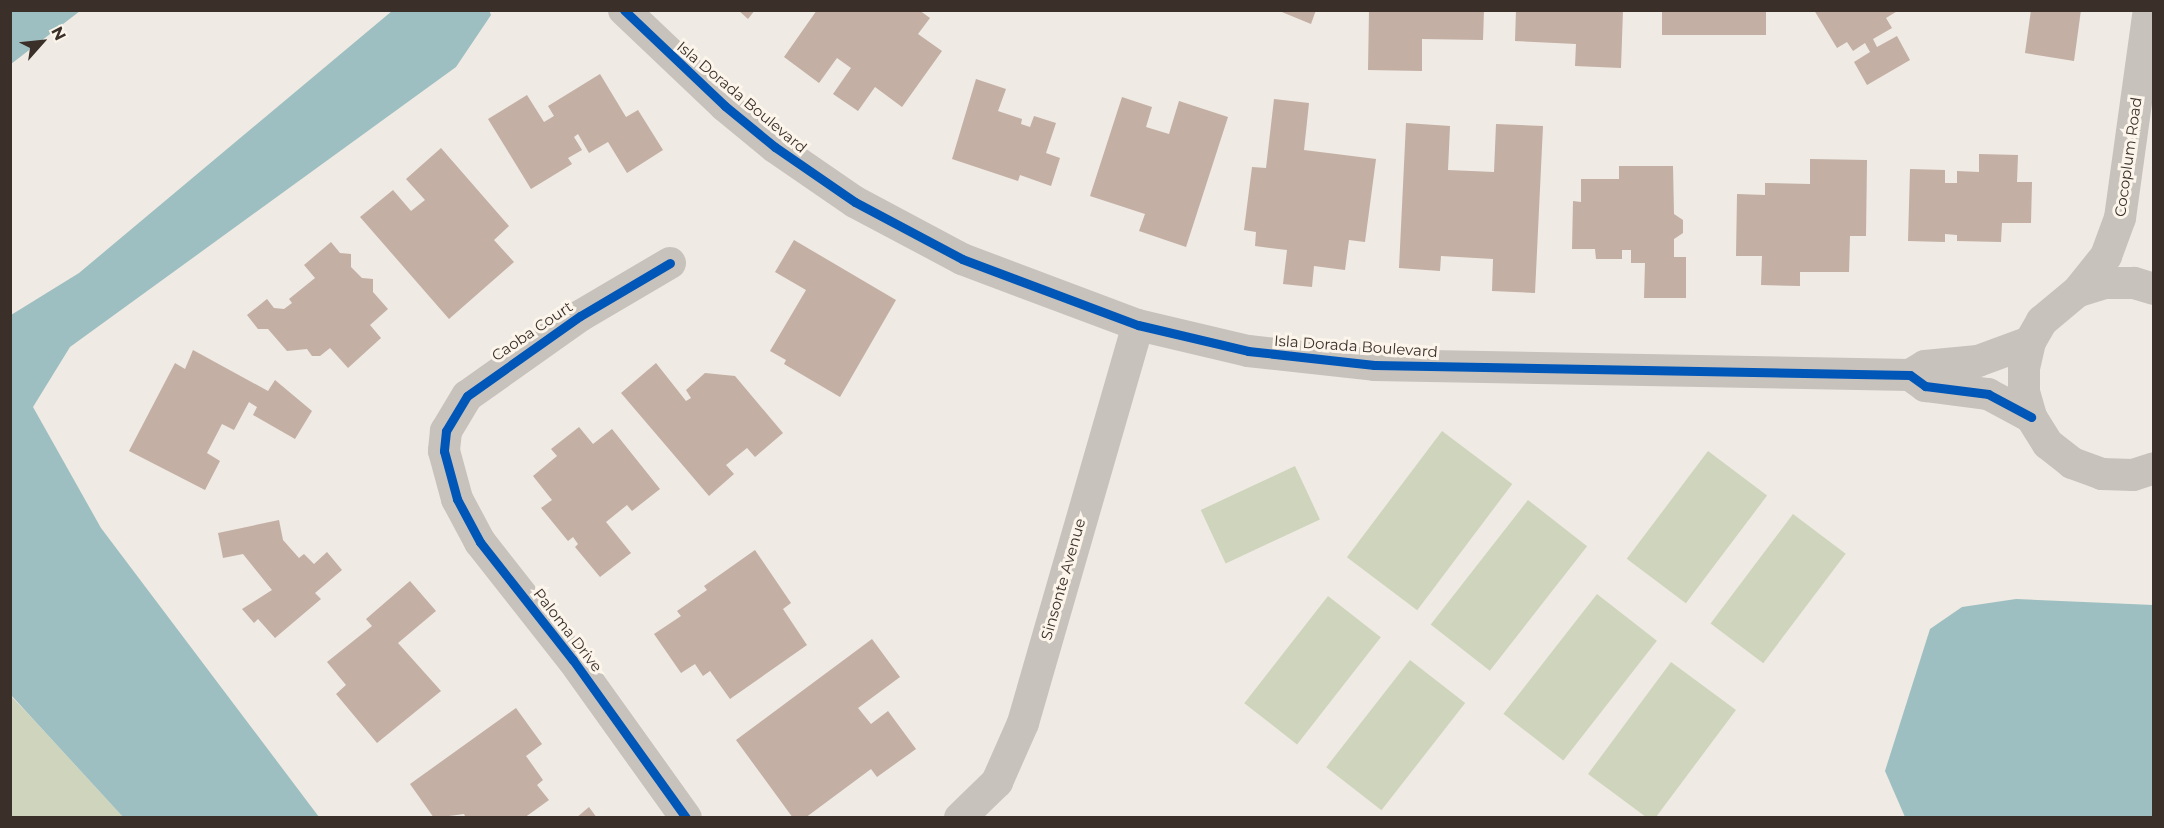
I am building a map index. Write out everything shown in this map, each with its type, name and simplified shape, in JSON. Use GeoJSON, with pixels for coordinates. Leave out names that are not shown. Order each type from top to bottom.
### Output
{"type":"FeatureCollection","features":[{"type":"Feature","properties":{"kind":"street","name":"Isla Dorada Boulevard"},"geometry":{"type":"LineString","coordinates":[[624,10],[775,147],[855,202],[962,259],[1138,325],[1248,351],[1374,365],[1910,375],[1925,366],[1978,361],[2030,342]]}},
{"type":"Feature","properties":{"kind":"street","name":"Cocoplum Road"},"geometry":{"type":"LineString","coordinates":[[2078,291],[2106,256],[2120,218],[2149,10]]}},
{"type":"Feature","properties":{"kind":"street","name":"Caoba Court"},"geometry":{"type":"LineString","coordinates":[[444,452],[446,431],[467,396],[580,316],[670,263]]}},
{"type":"Feature","properties":{"kind":"street"},"geometry":{"type":"LineString","coordinates":[[2154,289],[2134,283],[2105,283],[2078,291],[2042,321],[2030,342],[2024,384],[2031,417],[2048,444],[2072,463],[2102,474],[2133,475],[2154,468]]}},
{"type":"Feature","properties":{"kind":"street","name":"Sinsonte Avenue"},"geometry":{"type":"LineString","coordinates":[[960,818],[997,782],[1023,723],[1138,325]]}},
{"type":"Feature","properties":{"kind":"street","name":"Isla Dorada Boulevard"},"geometry":{"type":"LineString","coordinates":[[1910,375],[1925,386],[1988,394],[2031,417]]}},
{"type":"Feature","properties":{"kind":"street","name":"Paloma Drive"},"geometry":{"type":"LineString","coordinates":[[444,452],[457,499],[480,542],[573,660],[686,818]]}},
{"type":"Feature","properties":{"kind":"green space"},"geometry":{"type":"Polygon","coordinates":[[[1442,431],[1512,484],[1417,610],[1347,557],[1442,431]]]}},
{"type":"Feature","properties":{"kind":"green space"},"geometry":{"type":"Polygon","coordinates":[[[1708,451],[1767,496],[1686,603],[1627,559],[1708,451]]]}},
{"type":"Feature","properties":{"kind":"green space"},"geometry":{"type":"Polygon","coordinates":[[[1295,466],[1320,519],[1226,563],[1201,510],[1295,466]]]}},
{"type":"Feature","properties":{"kind":"green space"},"geometry":{"type":"Polygon","coordinates":[[[1528,500],[1587,546],[1490,671],[1431,625],[1528,500]]]}},
{"type":"Feature","properties":{"kind":"green space"},"geometry":{"type":"Polygon","coordinates":[[[1793,514],[1846,554],[1763,663],[1711,623],[1793,514]]]}},
{"type":"Feature","properties":{"kind":"green space"},"geometry":{"type":"Polygon","coordinates":[[[1597,594],[1657,641],[1563,761],[1503,714],[1597,594]]]}},
{"type":"Feature","properties":{"kind":"green space"},"geometry":{"type":"Polygon","coordinates":[[[1328,596],[1381,637],[1297,744],[1244,703],[1328,596]]]}},
{"type":"Feature","properties":{"kind":"green space"},"geometry":{"type":"Polygon","coordinates":[[[1410,660],[1465,703],[1381,810],[1326,767],[1410,660]]]}},
{"type":"Feature","properties":{"kind":"green space"},"geometry":{"type":"Polygon","coordinates":[[[1671,662],[1736,710],[1656,817],[1646,817],[1588,774],[1671,662]]]}},
{"type":"Feature","properties":{"kind":"green space"},"geometry":{"type":"Polygon","coordinates":[[[10,695],[32,718],[123,817],[11,817],[10,695]]]}},
{"type":"Feature","properties":{"kind":"water"},"geometry":{"type":"Polygon","coordinates":[[[11,10],[80,10],[80,11],[11,64],[11,10]]]}},
{"type":"Feature","properties":{"kind":"water"},"geometry":{"type":"Polygon","coordinates":[[[489,10],[491,15],[456,67],[70,347],[33,407],[101,528],[319,817],[123,817],[11,695],[11,315],[79,273],[392,11],[489,10]]]}},
{"type":"Feature","properties":{"kind":"water"},"geometry":{"type":"Polygon","coordinates":[[[2016,599],[2153,605],[2153,817],[1905,817],[1885,771],[1930,629],[1962,607],[2016,599]]]}},
{"type":"Feature","properties":{"kind":"building"},"geometry":{"type":"Polygon","coordinates":[[[738,10],[755,10],[748,19],[738,10]]]}},
{"type":"Feature","properties":{"kind":"building"},"geometry":{"type":"Polygon","coordinates":[[[817,10],[919,10],[930,18],[918,34],[942,51],[902,107],[875,87],[858,111],[833,94],[851,68],[837,58],[819,83],[784,57],[817,10]]]}},
{"type":"Feature","properties":{"kind":"building"},"geometry":{"type":"Polygon","coordinates":[[[1277,10],[1316,10],[1311,24],[1277,10]]]}},
{"type":"Feature","properties":{"kind":"building"},"geometry":{"type":"Polygon","coordinates":[[[1369,10],[1484,10],[1483,40],[1422,39],[1422,71],[1368,70],[1369,10]]]}},
{"type":"Feature","properties":{"kind":"building"},"geometry":{"type":"Polygon","coordinates":[[[1516,10],[1623,10],[1621,68],[1575,66],[1576,44],[1515,41],[1516,10]]]}},
{"type":"Feature","properties":{"kind":"building"},"geometry":{"type":"Polygon","coordinates":[[[1662,10],[1766,10],[1766,35],[1662,35],[1662,10]]]}},
{"type":"Feature","properties":{"kind":"building"},"geometry":{"type":"Polygon","coordinates":[[[1814,10],[1899,10],[1886,18],[1892,28],[1873,39],[1877,47],[1897,36],[1910,60],[1867,85],[1854,62],[1870,52],[1865,43],[1853,51],[1847,42],[1837,48],[1814,10]]]}},
{"type":"Feature","properties":{"kind":"building"},"geometry":{"type":"Polygon","coordinates":[[[2031,10],[2081,10],[2074,61],[2025,53],[2031,10]]]}},
{"type":"Feature","properties":{"kind":"building"},"geometry":{"type":"Polygon","coordinates":[[[600,74],[626,117],[638,110],[663,150],[627,173],[608,142],[589,153],[578,134],[574,137],[582,150],[568,158],[572,164],[531,189],[488,119],[527,95],[544,122],[554,116],[548,106],[600,74]]]}},
{"type":"Feature","properties":{"kind":"building"},"geometry":{"type":"Polygon","coordinates":[[[976,79],[1006,89],[998,111],[1022,119],[1021,124],[1030,127],[1034,116],[1056,123],[1046,153],[1060,158],[1051,186],[1020,175],[1018,181],[952,159],[976,79]]]}},
{"type":"Feature","properties":{"kind":"building"},"geometry":{"type":"Polygon","coordinates":[[[1122,97],[1152,107],[1146,127],[1169,134],[1179,101],[1228,117],[1186,247],[1139,231],[1145,214],[1090,196],[1122,97]]]}},
{"type":"Feature","properties":{"kind":"building"},"geometry":{"type":"Polygon","coordinates":[[[1274,99],[1309,103],[1304,150],[1376,159],[1365,242],[1349,240],[1345,270],[1314,266],[1312,287],[1283,284],[1287,250],[1255,246],[1256,232],[1244,230],[1252,167],[1266,168],[1274,99]]]}},
{"type":"Feature","properties":{"kind":"building"},"geometry":{"type":"Polygon","coordinates":[[[1406,123],[1450,126],[1448,170],[1494,172],[1496,124],[1543,126],[1535,293],[1492,291],[1493,259],[1441,256],[1440,271],[1399,268],[1406,123]]]}},
{"type":"Feature","properties":{"kind":"building"},"geometry":{"type":"Polygon","coordinates":[[[441,148],[509,226],[494,240],[514,262],[449,319],[360,217],[393,190],[411,211],[425,200],[406,179],[441,148]]]}},
{"type":"Feature","properties":{"kind":"building"},"geometry":{"type":"Polygon","coordinates":[[[1979,154],[2018,155],[2017,182],[2032,182],[2031,223],[2002,223],[2001,242],[1957,241],[1957,235],[1945,234],[1945,242],[1908,241],[1910,169],[1945,170],[1945,183],[1957,183],[1957,171],[1979,172],[1979,154]]]}},
{"type":"Feature","properties":{"kind":"building"},"geometry":{"type":"Polygon","coordinates":[[[1810,159],[1867,160],[1866,236],[1850,236],[1849,272],[1800,272],[1800,286],[1761,285],[1762,256],[1736,256],[1737,194],[1765,195],[1765,183],[1810,184],[1810,159]]]}},
{"type":"Feature","properties":{"kind":"building"},"geometry":{"type":"Polygon","coordinates":[[[1619,166],[1673,166],[1674,214],[1683,220],[1683,233],[1674,239],[1674,257],[1686,257],[1686,298],[1644,298],[1645,263],[1631,263],[1631,250],[1622,250],[1622,259],[1596,259],[1595,249],[1572,249],[1573,201],[1581,202],[1581,179],[1619,179],[1619,166]]]}},
{"type":"Feature","properties":{"kind":"building"},"geometry":{"type":"Polygon","coordinates":[[[794,240],[896,300],[840,397],[784,364],[786,360],[770,351],[806,290],[775,272],[794,240]]]}},
{"type":"Feature","properties":{"kind":"building"},"geometry":{"type":"Polygon","coordinates":[[[331,242],[340,253],[351,254],[351,267],[362,278],[373,279],[373,292],[388,309],[370,325],[381,338],[348,368],[330,348],[320,356],[312,356],[307,349],[287,351],[268,329],[258,329],[247,315],[267,299],[274,308],[284,309],[292,303],[289,299],[315,278],[304,265],[331,242]]]}},
{"type":"Feature","properties":{"kind":"building"},"geometry":{"type":"Polygon","coordinates":[[[193,350],[268,391],[275,380],[312,411],[295,439],[253,415],[257,407],[249,402],[234,430],[222,424],[207,453],[220,461],[205,490],[129,451],[175,363],[185,369],[193,350]]]}},
{"type":"Feature","properties":{"kind":"building"},"geometry":{"type":"Polygon","coordinates":[[[656,363],[686,401],[691,398],[686,390],[705,373],[735,376],[783,433],[755,457],[747,448],[726,465],[734,474],[709,496],[621,393],[656,363]]]}},
{"type":"Feature","properties":{"kind":"building"},"geometry":{"type":"Polygon","coordinates":[[[579,427],[593,444],[612,429],[660,489],[632,511],[627,505],[606,522],[631,553],[600,577],[575,547],[578,544],[573,537],[568,541],[541,508],[552,500],[533,476],[557,456],[551,449],[579,427]]]}},
{"type":"Feature","properties":{"kind":"building"},"geometry":{"type":"Polygon","coordinates":[[[279,520],[283,540],[299,558],[304,554],[314,564],[327,552],[342,570],[315,593],[321,599],[275,638],[258,619],[254,623],[242,609],[272,590],[243,554],[223,558],[218,533],[279,520]]]}},
{"type":"Feature","properties":{"kind":"building"},"geometry":{"type":"Polygon","coordinates":[[[755,550],[791,603],[783,609],[807,645],[730,699],[710,671],[703,676],[695,664],[681,673],[654,634],[681,616],[677,611],[707,590],[704,586],[755,550]]]}},
{"type":"Feature","properties":{"kind":"building"},"geometry":{"type":"Polygon","coordinates":[[[410,581],[436,611],[398,643],[441,691],[377,743],[336,694],[346,685],[327,662],[372,626],[366,619],[410,581]]]}},
{"type":"Feature","properties":{"kind":"building"},"geometry":{"type":"Polygon","coordinates":[[[872,639],[900,677],[858,708],[871,724],[888,711],[916,749],[877,777],[871,769],[805,818],[793,818],[736,740],[872,639]]]}},
{"type":"Feature","properties":{"kind":"building"},"geometry":{"type":"Polygon","coordinates":[[[516,708],[542,744],[526,756],[543,780],[537,785],[549,800],[524,818],[466,818],[464,814],[434,818],[410,784],[516,708]]]}},
{"type":"Feature","properties":{"kind":"building"},"geometry":{"type":"Polygon","coordinates":[[[589,807],[597,818],[576,818],[589,807]]]}},
{"type":"Feature","properties":{"kind":"cycle path"},"geometry":{"type":"LineString","coordinates":[[624,10],[725,106],[775,147],[855,202],[962,259],[1138,325],[1248,351],[1374,365],[1910,375],[1925,386],[1988,394],[2031,417]]}},
{"type":"Feature","properties":{"kind":"cycle path"},"geometry":{"type":"LineString","coordinates":[[670,263],[580,316],[467,396],[446,431],[444,451],[457,499],[480,542],[573,660],[686,818]]}}]}
